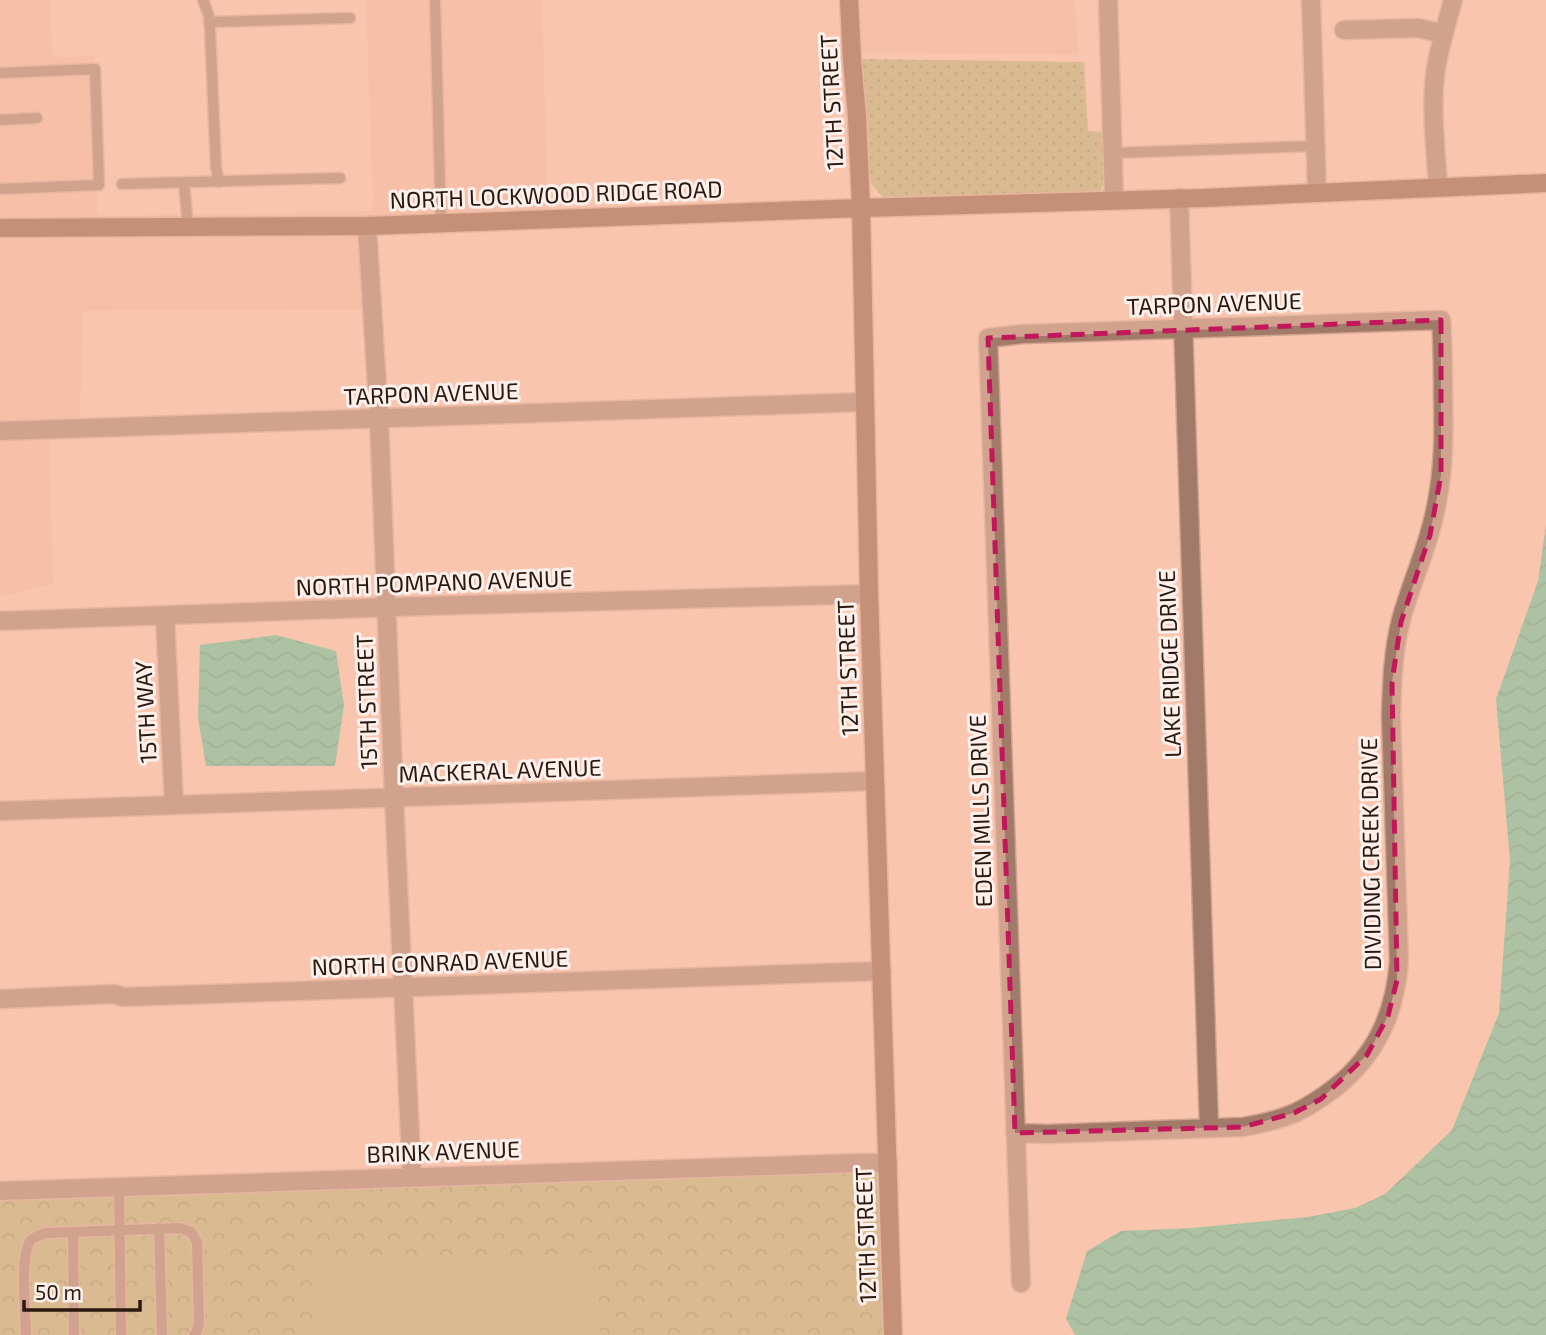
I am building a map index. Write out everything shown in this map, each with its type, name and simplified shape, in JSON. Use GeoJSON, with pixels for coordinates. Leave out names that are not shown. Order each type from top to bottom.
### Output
{"type":"FeatureCollection","features":[{"type":"Feature","properties":{"kind":"street","name":"12TH STREET"},"geometry":{"type":"LineString","coordinates":[[849,0],[861,208],[869,594],[893,1335]]}},
{"type":"Feature","properties":{"kind":"street"},"geometry":{"type":"LineString","coordinates":[[1108,0],[1114,200]]}},
{"type":"Feature","properties":{"kind":"street"},"geometry":{"type":"LineString","coordinates":[[1311,0],[1317,193]]}},
{"type":"Feature","properties":{"kind":"street"},"geometry":{"type":"LineString","coordinates":[[1438,187],[1434,126],[1436,69],[1453,0]]}},
{"type":"Feature","properties":{"kind":"street"},"geometry":{"type":"LineString","coordinates":[[1344,30],[1418,28],[1444,34]]}},
{"type":"Feature","properties":{"kind":"street","name":"NORTH LOCKWOOD RIDGE ROAD"},"geometry":{"type":"LineString","coordinates":[[0,228],[368,226],[1546,184]]}},
{"type":"Feature","properties":{"kind":"street","name":"LAKE RIDGE DRIVE"},"geometry":{"type":"LineString","coordinates":[[1179,198],[1209,1128]]}},
{"type":"Feature","properties":{"kind":"street","name":"15TH STREET"},"geometry":{"type":"LineString","coordinates":[[368,226],[388,608],[412,1177]]}},
{"type":"Feature","properties":{"kind":"street","name":"TARPON AVENUE"},"geometry":{"type":"LineString","coordinates":[[988,338],[1023,334],[1441,320]]}},
{"type":"Feature","properties":{"kind":"street","name":"DIVIDING CREEK DRIVE"},"geometry":{"type":"LineString","coordinates":[[1015,1133],[1243,1127],[1268,1122],[1321,1099],[1347,1078],[1377,1041],[1393,1002],[1399,961],[1392,682],[1401,622],[1430,535],[1441,475],[1444,442],[1441,320]]}},
{"type":"Feature","properties":{"kind":"street","name":"EDEN MILLS DRIVE"},"geometry":{"type":"LineString","coordinates":[[988,338],[1021,1283]]}},
{"type":"Feature","properties":{"kind":"street","name":"TARPON AVENUE"},"geometry":{"type":"LineString","coordinates":[[0,431],[864,402]]}},
{"type":"Feature","properties":{"kind":"street","name":"NORTH POMPANO AVENUE"},"geometry":{"type":"LineString","coordinates":[[0,621],[869,594]]}},
{"type":"Feature","properties":{"kind":"street","name":"15TH WAY"},"geometry":{"type":"LineString","coordinates":[[165,616],[174,805]]}},
{"type":"Feature","properties":{"kind":"street","name":"MACKERAL AVENUE"},"geometry":{"type":"LineString","coordinates":[[0,811],[875,781]]}},
{"type":"Feature","properties":{"kind":"street","name":"NORTH CONRAD AVENUE"},"geometry":{"type":"LineString","coordinates":[[0,999],[115,993],[123,997],[882,971]]}},
{"type":"Feature","properties":{"kind":"street","name":"BRINK AVENUE"},"geometry":{"type":"LineString","coordinates":[[0,1191],[888,1163]]}},
{"type":"Feature","properties":{"kind":"lane"},"geometry":{"type":"LineString","coordinates":[[203,0],[209,22],[219,182]]}},
{"type":"Feature","properties":{"kind":"lane"},"geometry":{"type":"LineString","coordinates":[[435,0],[441,223]]}},
{"type":"Feature","properties":{"kind":"lane"},"geometry":{"type":"LineString","coordinates":[[209,22],[350,18]]}},
{"type":"Feature","properties":{"kind":"lane"},"geometry":{"type":"LineString","coordinates":[[0,73],[95,69],[99,185],[0,189]]}},
{"type":"Feature","properties":{"kind":"lane"},"geometry":{"type":"LineString","coordinates":[[0,120],[37,118]]}},
{"type":"Feature","properties":{"kind":"lane"},"geometry":{"type":"LineString","coordinates":[[1113,153],[1316,146]]}},
{"type":"Feature","properties":{"kind":"lane"},"geometry":{"type":"LineString","coordinates":[[122,184],[340,178]]}},
{"type":"Feature","properties":{"kind":"lane"},"geometry":{"type":"LineString","coordinates":[[184,182],[188,227]]}},
{"type":"Feature","properties":{"kind":"lane"},"geometry":{"type":"LineString","coordinates":[[120,1187],[121,1335]]}},
{"type":"Feature","properties":{"kind":"lane"},"geometry":{"type":"LineString","coordinates":[[159,1228],[162,1335]]}},
{"type":"Feature","properties":{"kind":"lane"},"geometry":{"type":"LineString","coordinates":[[26,1335],[24,1266],[26,1248],[33,1238],[46,1233],[180,1228],[191,1232],[197,1242],[199,1324],[194,1335]]}},
{"type":"Feature","properties":{"kind":"lane"},"geometry":{"type":"LineString","coordinates":[[73,1232],[74,1335]]}},
{"type":"Feature","properties":{"kind":"highlighted area"},"geometry":{"type":"Polygon","coordinates":[[[1441,320],[1441,475],[1430,535],[1401,622],[1392,682],[1397,980],[1388,1016],[1367,1055],[1321,1099],[1294,1113],[1243,1127],[1015,1133],[988,338],[1441,320]]]}},
{"type":"Feature","properties":{"kind":"shaded area"},"geometry":{"type":"Polygon","coordinates":[[[0,0],[50,0],[53,54],[57,57],[94,56],[97,209],[100,215],[104,216],[370,211],[373,205],[366,0],[542,0],[548,211],[300,219],[0,220],[0,0]]]}},
{"type":"Feature","properties":{"kind":"shaded area"},"geometry":{"type":"Polygon","coordinates":[[[858,0],[1075,0],[1078,55],[861,52],[858,0]]]}},
{"type":"Feature","properties":{"kind":"shaded area"},"geometry":{"type":"Polygon","coordinates":[[[359,234],[363,309],[83,311],[80,419],[0,423],[0,236],[359,234]]]}},
{"type":"Feature","properties":{"kind":"shaded area"},"geometry":{"type":"Polygon","coordinates":[[[49,438],[53,584],[0,596],[0,439],[49,438]]]}},
{"type":"Feature","properties":{"kind":"green space"},"geometry":{"type":"Polygon","coordinates":[[[859,59],[1084,62],[1088,131],[1102,132],[1105,172],[1099,195],[890,200],[882,196],[871,183],[859,59]]]}},
{"type":"Feature","properties":{"kind":"green space"},"geometry":{"type":"Polygon","coordinates":[[[879,1171],[884,1335],[0,1335],[0,1199],[879,1171]]]}},
{"type":"Feature","properties":{"kind":"green space"},"geometry":{"type":"Polygon","coordinates":[[[598,1253],[600,1335],[314,1335],[313,1264],[598,1253]]]}},
{"type":"Feature","properties":{"kind":"water"},"geometry":{"type":"Polygon","coordinates":[[[1546,525],[1546,1335],[1075,1335],[1066,1319],[1087,1251],[1121,1231],[1191,1228],[1308,1217],[1355,1208],[1385,1194],[1452,1130],[1499,1013],[1510,861],[1496,699],[1538,581],[1546,525]]]}},
{"type":"Feature","properties":{"kind":"water"},"geometry":{"type":"Polygon","coordinates":[[[276,635],[336,651],[344,705],[335,766],[206,766],[198,718],[200,645],[276,635]]]}}]}
